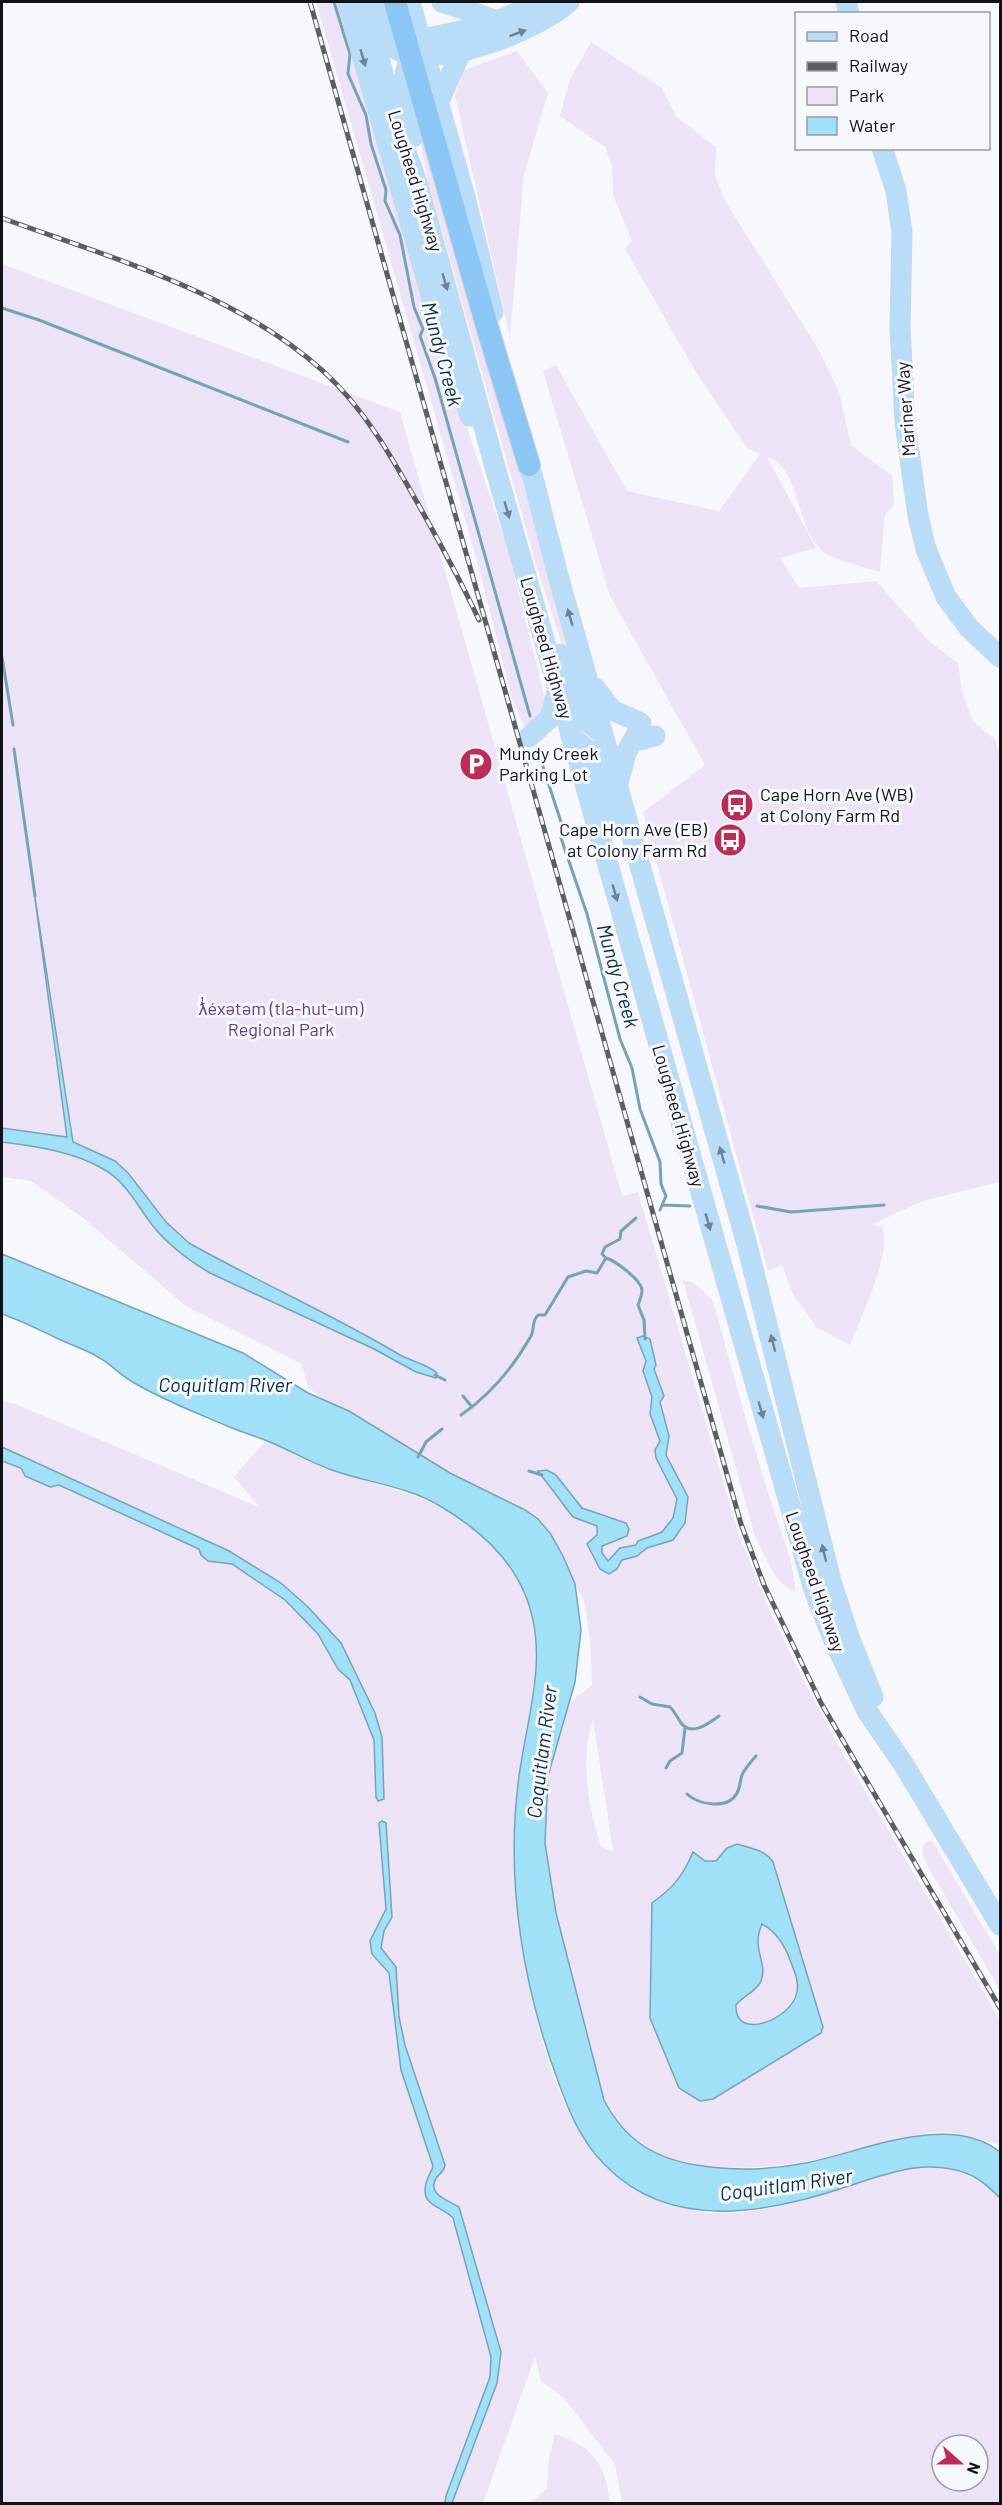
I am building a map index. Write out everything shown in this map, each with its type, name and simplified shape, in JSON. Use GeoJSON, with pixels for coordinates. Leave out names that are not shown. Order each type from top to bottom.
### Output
{"type":"FeatureCollection","features":[{"type":"Feature","properties":{"kind":"highway"},"geometry":{"type":"LineString","coordinates":[[396,2],[416,45],[486,323],[530,465]]}},
{"type":"Feature","properties":{"kind":"main road"},"geometry":{"type":"LineString","coordinates":[[347,2],[436,312],[472,421],[495,467]]}},
{"type":"Feature","properties":{"kind":"main road","name":"Lougheed Highway"},"geometry":{"type":"LineString","coordinates":[[363,2],[403,144],[418,185],[518,549],[814,1590],[832,1636],[867,1711],[904,1765],[1000,1925]]}},
{"type":"Feature","properties":{"kind":"main road"},"geometry":{"type":"LineString","coordinates":[[379,2],[394,46],[398,51],[485,26],[543,2]]}},
{"type":"Feature","properties":{"kind":"main road","name":"Lougheed Highway"},"geometry":{"type":"LineString","coordinates":[[410,2],[416,45],[439,101],[475,236],[530,465],[753,1269],[837,1600],[857,1657],[904,1765]]}},
{"type":"Feature","properties":{"kind":"main road"},"geometry":{"type":"LineString","coordinates":[[441,2],[495,20]]}},
{"type":"Feature","properties":{"kind":"main road"},"geometry":{"type":"LineString","coordinates":[[416,45],[462,50],[538,24],[569,2]]}},
{"type":"Feature","properties":{"kind":"main road"},"geometry":{"type":"LineString","coordinates":[[416,45],[404,72],[403,84],[418,185]]}},
{"type":"Feature","properties":{"kind":"main road"},"geometry":{"type":"LineString","coordinates":[[439,101],[462,50]]}},
{"type":"Feature","properties":{"kind":"main road","name":"Mariner Way"},"geometry":{"type":"LineString","coordinates":[[883,150],[896,191],[902,232],[900,327],[905,423],[918,516],[926,549],[944,593],[966,624],[998,653]]}},
{"type":"Feature","properties":{"kind":"main road"},"geometry":{"type":"LineString","coordinates":[[518,549],[535,583],[583,717],[589,725],[603,734]]}},
{"type":"Feature","properties":{"kind":"main road"},"geometry":{"type":"LineString","coordinates":[[586,673],[610,709],[640,727],[622,763],[618,785]]}},
{"type":"Feature","properties":{"kind":"main road"},"geometry":{"type":"LineString","coordinates":[[530,737],[550,718],[558,689]]}},
{"type":"Feature","properties":{"kind":"main road"},"geometry":{"type":"LineString","coordinates":[[571,736],[590,752],[669,967]]}},
{"type":"Feature","properties":{"kind":"green space"},"geometry":{"type":"Polygon","coordinates":[[[316,2],[351,2],[465,422],[508,550],[542,686],[546,711],[530,726],[524,726],[512,698],[474,550],[316,2]]]}},
{"type":"Feature","properties":{"kind":"green space"},"geometry":{"type":"Polygon","coordinates":[[[591,42],[661,87],[676,116],[716,147],[715,175],[724,199],[820,352],[839,392],[851,445],[892,476],[894,504],[885,514],[880,572],[841,560],[823,551],[807,529],[787,474],[779,464],[767,457],[816,548],[780,558],[799,588],[876,581],[930,642],[958,663],[962,690],[972,720],[996,741],[1000,760],[1000,1182],[922,1201],[871,1225],[881,1226],[884,1236],[883,1250],[874,1285],[850,1345],[817,1328],[793,1294],[782,1265],[768,1271],[643,812],[705,765],[610,596],[543,371],[556,365],[627,491],[719,511],[760,454],[747,448],[696,372],[625,249],[632,241],[613,195],[612,165],[605,147],[560,116],[570,79],[591,42]]]}},
{"type":"Feature","properties":{"kind":"green space"},"geometry":{"type":"Polygon","coordinates":[[[517,51],[548,93],[524,175],[510,337],[455,96],[464,70],[517,51]]]}},
{"type":"Feature","properties":{"kind":"green space"},"geometry":{"type":"Polygon","coordinates":[[[417,99],[578,670],[571,672],[536,564],[428,181],[412,101],[417,99]]]}},
{"type":"Feature","properties":{"kind":"green space","name":"ƛ̓éxətəm (tla-hut-um) Regional Park"},"geometry":{"type":"Polygon","coordinates":[[[2,264],[400,412],[622,1196],[638,1192],[739,1535],[768,1607],[802,1678],[841,1750],[1000,2020],[1000,2145],[969,2136],[938,2132],[805,2162],[738,2168],[692,2164],[665,2158],[646,2150],[629,2136],[615,2119],[604,2100],[553,1902],[546,1850],[545,1799],[551,1751],[568,1706],[592,1685],[590,1639],[584,1600],[538,1519],[450,1473],[349,1411],[328,1402],[308,1388],[302,1364],[187,1307],[82,1217],[31,1181],[2,1177],[2,264]],[[593,1719],[586,1766],[589,1799],[601,1846],[613,1851],[593,1719]]]}},
{"type":"Feature","properties":{"kind":"green space"},"geometry":{"type":"Polygon","coordinates":[[[683,1280],[693,1282],[713,1301],[759,1463],[788,1552],[795,1592],[787,1588],[776,1575],[755,1536],[683,1280]]]}},
{"type":"Feature","properties":{"kind":"green space"},"geometry":{"type":"Polygon","coordinates":[[[2,1401],[18,1405],[259,1507],[234,1477],[266,1440],[324,1467],[418,1497],[455,1515],[493,1546],[516,1575],[529,1605],[535,1637],[532,1701],[516,1800],[516,1888],[522,1939],[530,1990],[542,2041],[558,2089],[578,2130],[609,2170],[623,2180],[647,2191],[692,2209],[709,2213],[761,2210],[907,2169],[926,2167],[944,2168],[962,2173],[981,2183],[1000,2198],[1000,2503],[622,2503],[615,2464],[563,2397],[541,2381],[535,2357],[483,2503],[2,2503],[2,1401]]]}},
{"type":"Feature","properties":{"kind":"green space"},"geometry":{"type":"Polygon","coordinates":[[[929,1840],[933,1842],[1000,1955],[1000,1990],[927,1865],[922,1853],[923,1845],[929,1840]]]}},
{"type":"Feature","properties":{"kind":"green space"},"geometry":{"type":"Polygon","coordinates":[[[555,2434],[579,2444],[595,2458],[605,2477],[610,2503],[525,2503],[536,2498],[547,2488],[549,2458],[555,2434]]]}},
{"type":"Feature","properties":{"kind":"water"},"geometry":{"type":"Polygon","coordinates":[[[34,891],[73,1142],[115,1161],[128,1173],[166,1222],[189,1243],[400,1355],[429,1368],[437,1373],[436,1378],[416,1372],[374,1349],[202,1268],[179,1252],[159,1233],[119,1181],[94,1164],[55,1151],[2,1142],[2,1128],[67,1137],[34,891]]]}},
{"type":"Feature","properties":{"kind":"water","name":"Coquitlam River"},"geometry":{"type":"Polygon","coordinates":[[[2,1254],[243,1353],[308,1393],[349,1411],[450,1473],[525,1510],[538,1519],[550,1533],[575,1584],[581,1630],[575,1682],[548,1776],[545,1843],[556,1913],[604,2100],[621,2126],[631,2136],[653,2152],[681,2162],[710,2167],[751,2169],[806,2163],[905,2138],[956,2135],[979,2140],[1000,2152],[1000,2198],[981,2181],[968,2174],[953,2169],[923,2167],[878,2176],[786,2204],[722,2211],[690,2209],[660,2201],[631,2187],[605,2165],[582,2136],[562,2093],[535,2009],[520,1935],[514,1859],[515,1822],[521,1760],[534,1688],[536,1640],[532,1616],[524,1592],[509,1566],[477,1532],[453,1514],[427,1499],[401,1489],[323,1467],[274,1444],[178,1405],[131,1381],[94,1355],[2,1314],[2,1254]]]}},
{"type":"Feature","properties":{"kind":"water"},"geometry":{"type":"Polygon","coordinates":[[[643,1336],[650,1339],[656,1365],[654,1369],[664,1396],[660,1402],[669,1436],[666,1455],[688,1497],[685,1523],[673,1540],[647,1548],[637,1556],[622,1560],[617,1569],[609,1574],[600,1569],[587,1544],[597,1535],[597,1526],[573,1517],[538,1471],[547,1470],[556,1475],[582,1508],[626,1523],[629,1529],[627,1536],[602,1546],[602,1553],[608,1561],[620,1548],[636,1545],[638,1541],[662,1532],[673,1518],[677,1499],[656,1458],[655,1450],[660,1441],[650,1414],[652,1397],[643,1371],[646,1361],[637,1338],[643,1336]]]}},
{"type":"Feature","properties":{"kind":"water"},"geometry":{"type":"Polygon","coordinates":[[[2,1447],[229,1551],[281,1583],[308,1607],[341,1643],[375,1713],[382,1737],[384,1799],[378,1801],[376,1797],[374,1740],[350,1680],[338,1669],[318,1634],[285,1600],[232,1564],[208,1561],[201,1555],[199,1549],[59,1485],[50,1487],[25,1476],[21,1468],[2,1461],[2,1447]]]}},
{"type":"Feature","properties":{"kind":"water"},"geometry":{"type":"Polygon","coordinates":[[[382,1821],[386,1823],[392,1917],[384,1931],[381,1948],[396,1967],[399,2017],[405,2045],[445,2165],[434,2183],[434,2188],[440,2196],[459,2207],[501,2352],[497,2383],[452,2503],[445,2503],[446,2496],[490,2377],[491,2357],[453,2218],[433,2205],[426,2197],[427,2181],[433,2166],[401,2070],[389,1973],[372,1954],[370,1941],[386,1909],[379,1823],[382,1821]]]}},
{"type":"Feature","properties":{"kind":"water"},"geometry":{"type":"Polygon","coordinates":[[[737,1844],[752,1848],[762,1852],[773,1862],[823,2027],[821,2033],[713,2099],[700,2101],[679,2088],[650,2018],[652,1903],[677,1881],[693,1852],[705,1861],[716,1861],[727,1848],[737,1844]],[[762,1924],[758,1942],[763,1969],[760,1983],[736,2005],[738,2016],[744,2023],[753,2025],[764,2023],[785,2011],[793,2002],[797,1992],[796,1975],[788,1955],[772,1931],[762,1924]]]}},
{"type":"Feature","properties":{"kind":"waterway","name":"Mundy Creek"},"geometry":{"type":"LineString","coordinates":[[334,2],[350,54],[348,74],[366,115],[371,144],[386,190],[385,201],[400,235],[414,307],[423,329],[420,336],[435,378],[530,716]]}},
{"type":"Feature","properties":{"kind":"waterway"},"geometry":{"type":"LineString","coordinates":[[2,308],[39,320],[348,442]]}},
{"type":"Feature","properties":{"kind":"waterway"},"geometry":{"type":"LineString","coordinates":[[2,657],[13,725]]}},
{"type":"Feature","properties":{"kind":"waterway","name":"Mundy Creek"},"geometry":{"type":"LineString","coordinates":[[537,748],[561,822],[561,838],[587,914],[620,1039],[632,1068],[640,1109],[660,1162],[661,1184],[666,1196],[660,1210]]}},
{"type":"Feature","properties":{"kind":"waterway"},"geometry":{"type":"LineString","coordinates":[[14,749],[35,896]]}},
{"type":"Feature","properties":{"kind":"waterway"},"geometry":{"type":"LineString","coordinates":[[663,1205],[690,1206]]}},
{"type":"Feature","properties":{"kind":"waterway"},"geometry":{"type":"LineString","coordinates":[[757,1206],[791,1212],[884,1205]]}},
{"type":"Feature","properties":{"kind":"waterway"},"geometry":{"type":"LineString","coordinates":[[461,1415],[482,1398],[509,1369],[531,1336],[536,1318],[538,1315],[545,1315],[568,1277],[586,1271],[597,1273],[606,1258],[602,1254],[605,1247],[620,1239],[621,1231],[636,1218]]}},
{"type":"Feature","properties":{"kind":"waterway"},"geometry":{"type":"LineString","coordinates":[[606,1258],[627,1271],[641,1286],[642,1292],[638,1305],[644,1320],[645,1339]]}},
{"type":"Feature","properties":{"kind":"waterway"},"geometry":{"type":"LineString","coordinates":[[435,1375],[445,1380]]}},
{"type":"Feature","properties":{"kind":"waterway"},"geometry":{"type":"LineString","coordinates":[[463,1396],[472,1407]]}},
{"type":"Feature","properties":{"kind":"waterway"},"geometry":{"type":"LineString","coordinates":[[418,1457],[426,1442],[442,1429]]}},
{"type":"Feature","properties":{"kind":"waterway"},"geometry":{"type":"LineString","coordinates":[[529,1471],[542,1475]]}},
{"type":"Feature","properties":{"kind":"waterway"},"geometry":{"type":"LineString","coordinates":[[640,1697],[652,1704],[670,1707],[681,1723],[690,1729],[700,1727],[719,1716]]}},
{"type":"Feature","properties":{"kind":"waterway"},"geometry":{"type":"LineString","coordinates":[[666,1768],[670,1761],[682,1753],[685,1728]]}},
{"type":"Feature","properties":{"kind":"waterway"},"geometry":{"type":"LineString","coordinates":[[687,1794],[706,1803],[727,1802],[737,1793],[743,1772],[756,1756]]}},
{"type":"Feature","properties":{"kind":"railway"},"geometry":{"type":"LineString","coordinates":[[310,2],[741,1524],[764,1585],[821,1703],[1000,2008]]}},
{"type":"Feature","properties":{"kind":"railway"},"geometry":{"type":"LineString","coordinates":[[2,218],[128,263],[212,298],[251,319],[288,343],[323,371],[353,402],[390,455],[466,592],[479,620]]}},
{"type":"Feature","properties":{"kind":"place","name":"Mundy Creek Parking Lot"},"geometry":{"type":"Point","coordinates":[476,764]}},
{"type":"Feature","properties":{"kind":"place","name":"Cape Horn Ave (WB) at Colony Farm Rd"},"geometry":{"type":"Point","coordinates":[737,805]}},
{"type":"Feature","properties":{"kind":"place","name":"Cape Horn Ave (EB) at Colony Farm Rd"},"geometry":{"type":"Point","coordinates":[730,840]}}]}
